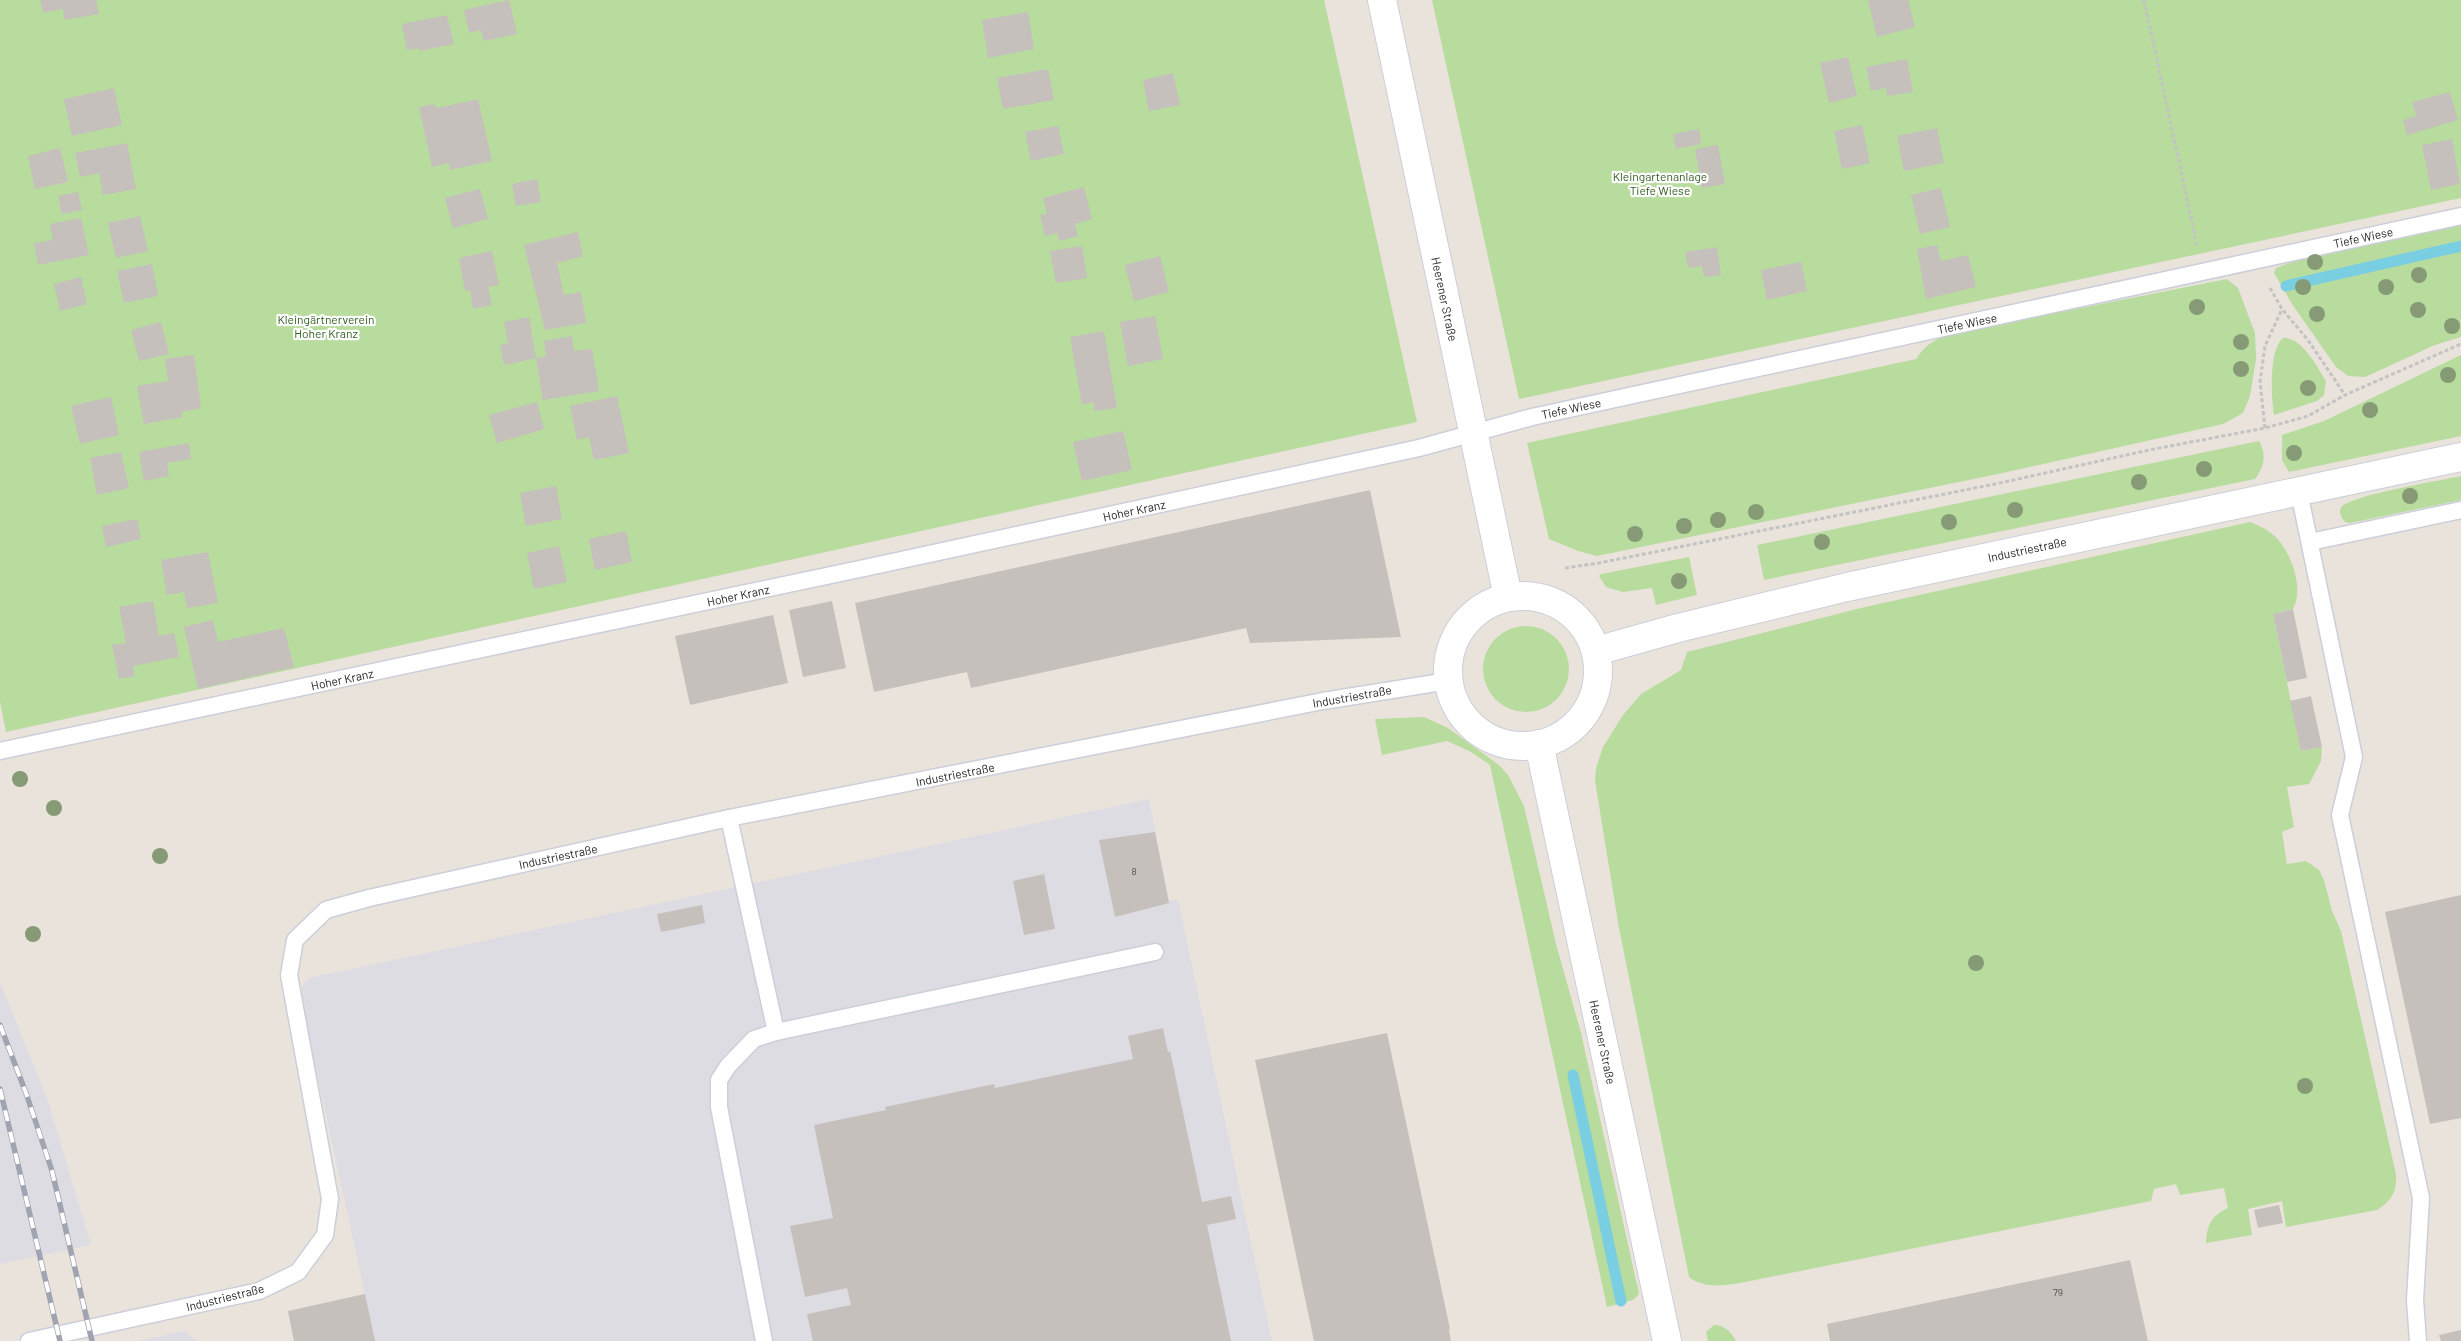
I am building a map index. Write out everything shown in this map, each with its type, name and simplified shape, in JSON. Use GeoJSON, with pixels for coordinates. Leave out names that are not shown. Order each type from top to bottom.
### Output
{"type":"FeatureCollection","features":[{"type":"Feature","properties":{"kind":"main road","name":"Heerener Straße"},"geometry":{"type":"LineString","coordinates":[[1382,0],[1508,598]]}},
{"type":"Feature","properties":{"kind":"main road","name":"Industriestraße"},"geometry":{"type":"LineString","coordinates":[[1596,650],[1678,628],[1847,588],[2461,457]]}},
{"type":"Feature","properties":{"kind":"main road"},"geometry":{"type":"LineString","coordinates":[[1531,596],[1554,602],[1574,615],[1588,633],[1596,650],[1598,679],[1592,701],[1579,721],[1561,736],[1540,744],[1515,746],[1492,739],[1473,727],[1458,708],[1448,681],[1448,663],[1454,640],[1467,620],[1485,606],[1508,598],[1531,596]]}},
{"type":"Feature","properties":{"kind":"main road","name":"Heerener Straße"},"geometry":{"type":"LineString","coordinates":[[1540,744],[1667,1341]]}},
{"type":"Feature","properties":{"kind":"lane","name":"Tiefe Wiese"},"geometry":{"type":"LineString","coordinates":[[1474,434],[1532,417],[2461,216]]}},
{"type":"Feature","properties":{"kind":"lane","name":"Hoher Kranz"},"geometry":{"type":"LineString","coordinates":[[0,750],[869,568],[1410,450],[1474,434]]}},
{"type":"Feature","properties":{"kind":"lane"},"geometry":{"type":"LineString","coordinates":[[2299,492],[2354,757],[2340,815],[2421,1198],[2415,1300],[2418,1341]]}},
{"type":"Feature","properties":{"kind":"lane"},"geometry":{"type":"LineString","coordinates":[[2310,542],[2461,510]]}},
{"type":"Feature","properties":{"kind":"lane","name":"Industriestraße"},"geometry":{"type":"LineString","coordinates":[[29,1341],[259,1291],[298,1272],[325,1236],[330,1199],[289,975],[294,940],[326,910],[378,896],[729,818],[1323,701],[1448,681]]}},
{"type":"Feature","properties":{"kind":"lane"},"geometry":{"type":"LineString","coordinates":[[729,818],[776,1032]]}},
{"type":"Feature","properties":{"kind":"lane"},"geometry":{"type":"LineString","coordinates":[[764,1341],[719,1107],[719,1080],[728,1066],[754,1039],[776,1032],[1155,952]]}},
{"type":"Feature","properties":{"kind":"path"},"geometry":{"type":"LineString","coordinates":[[2144,0],[2203,272]]}},
{"type":"Feature","properties":{"kind":"path"},"geometry":{"type":"LineString","coordinates":[[2255,261],[2282,309],[2308,340],[2345,395]]}},
{"type":"Feature","properties":{"kind":"path"},"geometry":{"type":"LineString","coordinates":[[2264,428],[2260,382],[2265,346],[2282,309]]}},
{"type":"Feature","properties":{"kind":"path"},"geometry":{"type":"LineString","coordinates":[[1565,568],[1600,563],[1990,485],[2149,450],[2264,428],[2308,416],[2345,395],[2461,344]]}},
{"type":"Feature","properties":{"kind":"shaded area"},"geometry":{"type":"Polygon","coordinates":[[[1149,799],[1169,901],[1178,900],[1272,1341],[294,1341],[288,1311],[365,1294],[302,1005],[302,987],[309,978],[1149,799]]]}},
{"type":"Feature","properties":{"kind":"shaded area"},"geometry":{"type":"Polygon","coordinates":[[[0,982],[47,1098],[91,1245],[0,1264],[0,982]]]}},
{"type":"Feature","properties":{"kind":"shaded area"},"geometry":{"type":"Polygon","coordinates":[[[184,1331],[197,1341],[138,1341],[184,1331]]]}},
{"type":"Feature","properties":{"kind":"green space","name":"Kleingärtnerverein Hoher Kranz"},"geometry":{"type":"Polygon","coordinates":[[[0,0],[1324,0],[1417,422],[6,732],[0,702],[0,0]]]}},
{"type":"Feature","properties":{"kind":"green space","name":"Kleingartenanlage Tiefe Wiese"},"geometry":{"type":"Polygon","coordinates":[[[1432,0],[2461,0],[2461,198],[1519,399],[1432,0]]]}},
{"type":"Feature","properties":{"kind":"green space"},"geometry":{"type":"Polygon","coordinates":[[[2461,225],[2461,337],[2435,345],[2365,377],[2348,376],[2336,367],[2292,304],[2274,273],[2276,268],[2300,259],[2461,225]]]}},
{"type":"Feature","properties":{"kind":"green space"},"geometry":{"type":"Polygon","coordinates":[[[2227,279],[2238,288],[2255,333],[2256,359],[2250,396],[2243,413],[2223,424],[1998,474],[1597,556],[1578,551],[1549,539],[1527,443],[1916,359],[1932,342],[1955,333],[2227,279]]]}},
{"type":"Feature","properties":{"kind":"green space"},"geometry":{"type":"Polygon","coordinates":[[[2283,338],[2290,339],[2303,347],[2326,381],[2324,395],[2317,401],[2274,415],[2272,397],[2273,362],[2278,344],[2283,338]]]}},
{"type":"Feature","properties":{"kind":"green space"},"geometry":{"type":"Polygon","coordinates":[[[2461,355],[2461,436],[2289,472],[2282,460],[2282,435],[2324,421],[2461,355]]]}},
{"type":"Feature","properties":{"kind":"green space"},"geometry":{"type":"Polygon","coordinates":[[[2259,441],[2264,456],[2261,470],[2255,479],[1764,580],[1757,545],[2259,441]]]}},
{"type":"Feature","properties":{"kind":"green space"},"geometry":{"type":"Polygon","coordinates":[[[2461,476],[2461,500],[2350,523],[2345,522],[2340,514],[2341,508],[2359,498],[2461,476]]]}},
{"type":"Feature","properties":{"kind":"green space"},"geometry":{"type":"Polygon","coordinates":[[[2250,522],[2278,539],[2294,568],[2297,590],[2293,609],[2273,614],[2301,751],[2322,747],[2321,761],[2309,784],[2287,787],[2294,827],[2282,832],[2287,864],[2306,861],[2319,870],[2324,880],[2332,911],[2341,931],[2396,1174],[2396,1186],[2390,1199],[2377,1210],[2286,1227],[2282,1201],[2248,1209],[2252,1235],[2206,1243],[2207,1231],[2211,1222],[2218,1214],[2228,1208],[2224,1188],[2180,1195],[2176,1184],[2154,1189],[2151,1201],[1746,1282],[1716,1285],[1697,1282],[1689,1277],[1619,928],[1595,781],[1596,768],[1603,747],[1623,715],[1641,694],[1681,670],[1687,652],[1865,607],[2250,522]]]}},
{"type":"Feature","properties":{"kind":"green space"},"geometry":{"type":"Polygon","coordinates":[[[1689,557],[1697,595],[1656,605],[1652,588],[1623,592],[1606,587],[1599,576],[1601,574],[1689,557]]]}},
{"type":"Feature","properties":{"kind":"green space"},"geometry":{"type":"Polygon","coordinates":[[[1526,626],[1542,629],[1550,633],[1562,645],[1566,653],[1569,669],[1566,685],[1562,693],[1550,705],[1542,709],[1526,712],[1510,709],[1502,705],[1490,693],[1486,685],[1483,669],[1486,653],[1490,645],[1502,633],[1510,629],[1526,626]]]}},
{"type":"Feature","properties":{"kind":"green space"},"geometry":{"type":"Polygon","coordinates":[[[1424,717],[1448,728],[1499,765],[1508,775],[1524,806],[1556,944],[1581,1033],[1639,1294],[1633,1300],[1607,1307],[1490,765],[1471,752],[1447,741],[1382,755],[1375,719],[1424,717]]]}},
{"type":"Feature","properties":{"kind":"green space"},"geometry":{"type":"Polygon","coordinates":[[[1714,1325],[1721,1326],[1727,1330],[1736,1341],[1708,1341],[1706,1332],[1714,1325]]]}},
{"type":"Feature","properties":{"kind":"building"},"geometry":{"type":"Polygon","coordinates":[[[40,0],[96,0],[99,14],[64,20],[63,9],[43,13],[40,0]]]}},
{"type":"Feature","properties":{"kind":"building"},"geometry":{"type":"Polygon","coordinates":[[[509,0],[517,34],[484,41],[481,30],[469,33],[464,10],[509,0]]]}},
{"type":"Feature","properties":{"kind":"building"},"geometry":{"type":"Polygon","coordinates":[[[1868,0],[1908,0],[1915,27],[1877,37],[1868,0]]]}},
{"type":"Feature","properties":{"kind":"building"},"geometry":{"type":"Polygon","coordinates":[[[1028,12],[1034,49],[988,58],[982,20],[1028,12]]]}},
{"type":"Feature","properties":{"kind":"building"},"geometry":{"type":"Polygon","coordinates":[[[447,15],[454,44],[420,51],[419,48],[407,50],[402,24],[447,15]]]}},
{"type":"Feature","properties":{"kind":"building"},"geometry":{"type":"Polygon","coordinates":[[[1848,57],[1857,96],[1829,103],[1820,63],[1848,57]]]}},
{"type":"Feature","properties":{"kind":"building"},"geometry":{"type":"Polygon","coordinates":[[[1907,59],[1913,92],[1887,96],[1886,88],[1871,91],[1866,67],[1907,59]]]}},
{"type":"Feature","properties":{"kind":"building"},"geometry":{"type":"Polygon","coordinates":[[[1048,69],[1054,100],[1003,109],[997,78],[1048,69]]]}},
{"type":"Feature","properties":{"kind":"building"},"geometry":{"type":"Polygon","coordinates":[[[1173,73],[1180,105],[1149,111],[1143,80],[1173,73]]]}},
{"type":"Feature","properties":{"kind":"building"},"geometry":{"type":"Polygon","coordinates":[[[114,88],[122,125],[72,136],[64,99],[114,88]]]}},
{"type":"Feature","properties":{"kind":"building"},"geometry":{"type":"Polygon","coordinates":[[[2450,92],[2458,120],[2407,135],[2403,120],[2416,116],[2412,102],[2450,92]]]}},
{"type":"Feature","properties":{"kind":"building"},"geometry":{"type":"Polygon","coordinates":[[[478,99],[492,161],[450,170],[449,163],[432,167],[419,107],[433,104],[437,108],[478,99]]]}},
{"type":"Feature","properties":{"kind":"building"},"geometry":{"type":"Polygon","coordinates":[[[1862,125],[1870,163],[1842,169],[1834,131],[1862,125]]]}},
{"type":"Feature","properties":{"kind":"building"},"geometry":{"type":"Polygon","coordinates":[[[1058,126],[1064,154],[1031,161],[1025,132],[1058,126]]]}},
{"type":"Feature","properties":{"kind":"building"},"geometry":{"type":"Polygon","coordinates":[[[1937,128],[1944,163],[1904,171],[1897,136],[1937,128]]]}},
{"type":"Feature","properties":{"kind":"building"},"geometry":{"type":"Polygon","coordinates":[[[1699,129],[1701,144],[1676,149],[1673,134],[1699,129]]]}},
{"type":"Feature","properties":{"kind":"building"},"geometry":{"type":"Polygon","coordinates":[[[2452,139],[2460,184],[2431,190],[2422,145],[2452,139]]]}},
{"type":"Feature","properties":{"kind":"building"},"geometry":{"type":"Polygon","coordinates":[[[127,143],[136,189],[103,195],[99,173],[80,177],[75,153],[127,143]]]}},
{"type":"Feature","properties":{"kind":"building"},"geometry":{"type":"Polygon","coordinates":[[[1718,145],[1725,184],[1702,188],[1695,149],[1718,145]]]}},
{"type":"Feature","properties":{"kind":"building"},"geometry":{"type":"Polygon","coordinates":[[[60,148],[68,182],[35,189],[28,156],[60,148]]]}},
{"type":"Feature","properties":{"kind":"building"},"geometry":{"type":"Polygon","coordinates":[[[537,179],[541,202],[516,206],[512,184],[537,179]]]}},
{"type":"Feature","properties":{"kind":"building"},"geometry":{"type":"Polygon","coordinates":[[[1084,187],[1092,219],[1075,224],[1078,236],[1059,241],[1057,233],[1045,236],[1040,215],[1047,214],[1043,198],[1084,187]]]}},
{"type":"Feature","properties":{"kind":"building"},"geometry":{"type":"Polygon","coordinates":[[[1941,188],[1950,227],[1920,234],[1911,195],[1941,188]]]}},
{"type":"Feature","properties":{"kind":"building"},"geometry":{"type":"Polygon","coordinates":[[[480,189],[488,219],[453,228],[445,198],[480,189]]]}},
{"type":"Feature","properties":{"kind":"building"},"geometry":{"type":"Polygon","coordinates":[[[78,192],[82,210],[62,214],[58,196],[78,192]]]}},
{"type":"Feature","properties":{"kind":"building"},"geometry":{"type":"Polygon","coordinates":[[[140,216],[148,251],[116,258],[108,223],[140,216]]]}},
{"type":"Feature","properties":{"kind":"building"},"geometry":{"type":"Polygon","coordinates":[[[81,218],[89,255],[38,265],[34,243],[53,240],[50,224],[81,218]]]}},
{"type":"Feature","properties":{"kind":"building"},"geometry":{"type":"Polygon","coordinates":[[[578,232],[583,256],[557,263],[564,295],[581,292],[586,323],[545,330],[524,245],[578,232]]]}},
{"type":"Feature","properties":{"kind":"building"},"geometry":{"type":"Polygon","coordinates":[[[1937,245],[1941,261],[1968,255],[1976,287],[1926,299],[1917,249],[1937,245]]]}},
{"type":"Feature","properties":{"kind":"building"},"geometry":{"type":"Polygon","coordinates":[[[1082,246],[1087,278],[1056,283],[1050,251],[1082,246]]]}},
{"type":"Feature","properties":{"kind":"building"},"geometry":{"type":"Polygon","coordinates":[[[1717,247],[1721,275],[1704,277],[1702,266],[1688,268],[1685,252],[1717,247]]]}},
{"type":"Feature","properties":{"kind":"building"},"geometry":{"type":"Polygon","coordinates":[[[492,251],[499,285],[488,287],[492,305],[473,309],[470,290],[465,291],[459,258],[492,251]]]}},
{"type":"Feature","properties":{"kind":"building"},"geometry":{"type":"Polygon","coordinates":[[[1160,256],[1169,292],[1134,301],[1125,265],[1160,256]]]}},
{"type":"Feature","properties":{"kind":"building"},"geometry":{"type":"Polygon","coordinates":[[[1801,262],[1807,291],[1767,300],[1761,270],[1801,262]]]}},
{"type":"Feature","properties":{"kind":"building"},"geometry":{"type":"Polygon","coordinates":[[[152,264],[158,296],[124,303],[117,271],[152,264]]]}},
{"type":"Feature","properties":{"kind":"building"},"geometry":{"type":"Polygon","coordinates":[[[81,277],[87,304],[60,311],[54,284],[81,277]]]}},
{"type":"Feature","properties":{"kind":"building"},"geometry":{"type":"Polygon","coordinates":[[[1155,316],[1163,359],[1128,366],[1120,322],[1155,316]]]}},
{"type":"Feature","properties":{"kind":"building"},"geometry":{"type":"Polygon","coordinates":[[[529,317],[536,358],[504,365],[500,345],[508,344],[504,322],[529,317]]]}},
{"type":"Feature","properties":{"kind":"building"},"geometry":{"type":"Polygon","coordinates":[[[161,322],[169,354],[139,361],[131,330],[161,322]]]}},
{"type":"Feature","properties":{"kind":"building"},"geometry":{"type":"Polygon","coordinates":[[[1104,331],[1117,408],[1095,411],[1093,402],[1082,405],[1070,337],[1104,331]]]}},
{"type":"Feature","properties":{"kind":"building"},"geometry":{"type":"Polygon","coordinates":[[[572,336],[574,351],[592,349],[599,391],[543,400],[536,358],[546,356],[544,341],[572,336]]]}},
{"type":"Feature","properties":{"kind":"building"},"geometry":{"type":"Polygon","coordinates":[[[194,355],[201,408],[181,412],[183,417],[144,424],[137,386],[168,381],[165,359],[194,355]]]}},
{"type":"Feature","properties":{"kind":"building"},"geometry":{"type":"Polygon","coordinates":[[[617,396],[629,453],[594,460],[589,437],[577,440],[570,406],[617,396]]]}},
{"type":"Feature","properties":{"kind":"building"},"geometry":{"type":"Polygon","coordinates":[[[111,397],[119,435],[80,444],[71,406],[111,397]]]}},
{"type":"Feature","properties":{"kind":"building"},"geometry":{"type":"Polygon","coordinates":[[[537,402],[544,429],[497,443],[489,415],[537,402]]]}},
{"type":"Feature","properties":{"kind":"building"},"geometry":{"type":"Polygon","coordinates":[[[1123,431],[1132,470],[1082,481],[1073,442],[1123,431]]]}},
{"type":"Feature","properties":{"kind":"building"},"geometry":{"type":"Polygon","coordinates":[[[189,443],[191,459],[167,463],[169,476],[144,481],[139,452],[189,443]]]}},
{"type":"Feature","properties":{"kind":"building"},"geometry":{"type":"Polygon","coordinates":[[[121,452],[129,488],[97,495],[90,458],[121,452]]]}},
{"type":"Feature","properties":{"kind":"building"},"geometry":{"type":"Polygon","coordinates":[[[556,486],[562,519],[526,526],[520,493],[556,486]]]}},
{"type":"Feature","properties":{"kind":"building"},"geometry":{"type":"Polygon","coordinates":[[[1370,490],[1401,637],[1250,643],[1246,628],[971,688],[967,672],[874,692],[855,603],[1370,490]]]}},
{"type":"Feature","properties":{"kind":"building"},"geometry":{"type":"Polygon","coordinates":[[[137,519],[141,539],[106,547],[102,526],[137,519]]]}},
{"type":"Feature","properties":{"kind":"building"},"geometry":{"type":"Polygon","coordinates":[[[626,531],[632,562],[595,570],[589,539],[626,531]]]}},
{"type":"Feature","properties":{"kind":"building"},"geometry":{"type":"Polygon","coordinates":[[[559,546],[567,582],[534,589],[527,553],[559,546]]]}},
{"type":"Feature","properties":{"kind":"building"},"geometry":{"type":"Polygon","coordinates":[[[208,552],[218,603],[187,608],[184,592],[167,595],[161,560],[208,552]]]}},
{"type":"Feature","properties":{"kind":"building"},"geometry":{"type":"Polygon","coordinates":[[[153,601],[159,636],[174,633],[179,657],[133,666],[135,676],[119,679],[112,645],[126,643],[119,607],[153,601]]]}},
{"type":"Feature","properties":{"kind":"building"},"geometry":{"type":"Polygon","coordinates":[[[832,601],[846,668],[803,677],[789,610],[832,601]]]}},
{"type":"Feature","properties":{"kind":"building"},"geometry":{"type":"Polygon","coordinates":[[[2293,609],[2307,678],[2287,682],[2273,614],[2293,609]]]}},
{"type":"Feature","properties":{"kind":"building"},"geometry":{"type":"Polygon","coordinates":[[[773,615],[788,683],[690,705],[675,636],[773,615]]]}},
{"type":"Feature","properties":{"kind":"building"},"geometry":{"type":"Polygon","coordinates":[[[213,620],[218,642],[284,628],[294,667],[198,689],[184,627],[213,620]]]}},
{"type":"Feature","properties":{"kind":"building"},"geometry":{"type":"Polygon","coordinates":[[[2311,696],[2322,747],[2301,751],[2290,701],[2311,696]]]}},
{"type":"Feature","properties":{"kind":"building"},"geometry":{"type":"Polygon","coordinates":[[[1155,832],[1169,903],[1115,917],[1099,840],[1155,832]]]}},
{"type":"Feature","properties":{"kind":"building"},"geometry":{"type":"Polygon","coordinates":[[[1044,874],[1055,929],[1024,935],[1013,881],[1044,874]]]}},
{"type":"Feature","properties":{"kind":"building"},"geometry":{"type":"Polygon","coordinates":[[[2461,895],[2461,1118],[2430,1124],[2385,912],[2461,895]]]}},
{"type":"Feature","properties":{"kind":"building"},"geometry":{"type":"Polygon","coordinates":[[[702,905],[705,923],[661,932],[657,914],[702,905]]]}},
{"type":"Feature","properties":{"kind":"building"},"geometry":{"type":"Polygon","coordinates":[[[1163,1028],[1168,1052],[1170,1051],[1202,1202],[1231,1196],[1236,1219],[1207,1225],[1231,1341],[813,1341],[807,1314],[851,1305],[847,1288],[805,1297],[790,1226],[833,1218],[814,1125],[886,1110],[885,1107],[994,1084],[995,1088],[1133,1059],[1128,1036],[1163,1028]]]}},
{"type":"Feature","properties":{"kind":"building"},"geometry":{"type":"Polygon","coordinates":[[[1387,1033],[1451,1341],[1314,1341],[1255,1060],[1387,1033]]]}},
{"type":"Feature","properties":{"kind":"building"},"geometry":{"type":"Polygon","coordinates":[[[2279,1205],[2283,1223],[2258,1228],[2254,1210],[2279,1205]]]}},
{"type":"Feature","properties":{"kind":"building"},"geometry":{"type":"Polygon","coordinates":[[[2130,1260],[2148,1341],[1830,1341],[1827,1324],[2130,1260]]]}},
{"type":"Feature","properties":{"kind":"building"},"geometry":{"type":"Polygon","coordinates":[[[365,1294],[375,1341],[294,1341],[288,1311],[365,1294]]]}},
{"type":"Feature","properties":{"kind":"building"},"geometry":{"type":"Polygon","coordinates":[[[2461,1330],[2461,1341],[2441,1341],[2439,1335],[2461,1330]]]}},
{"type":"Feature","properties":{"kind":"waterway"},"geometry":{"type":"LineString","coordinates":[[2286,286],[2461,246]]}},
{"type":"Feature","properties":{"kind":"waterway"},"geometry":{"type":"LineString","coordinates":[[1573,1075],[1621,1301]]}},
{"type":"Feature","properties":{"kind":"railway"},"geometry":{"type":"LineString","coordinates":[[0,1025],[26,1093],[52,1171],[92,1341]]}},
{"type":"Feature","properties":{"kind":"railway"},"geometry":{"type":"LineString","coordinates":[[0,1089],[60,1341]]}}]}
